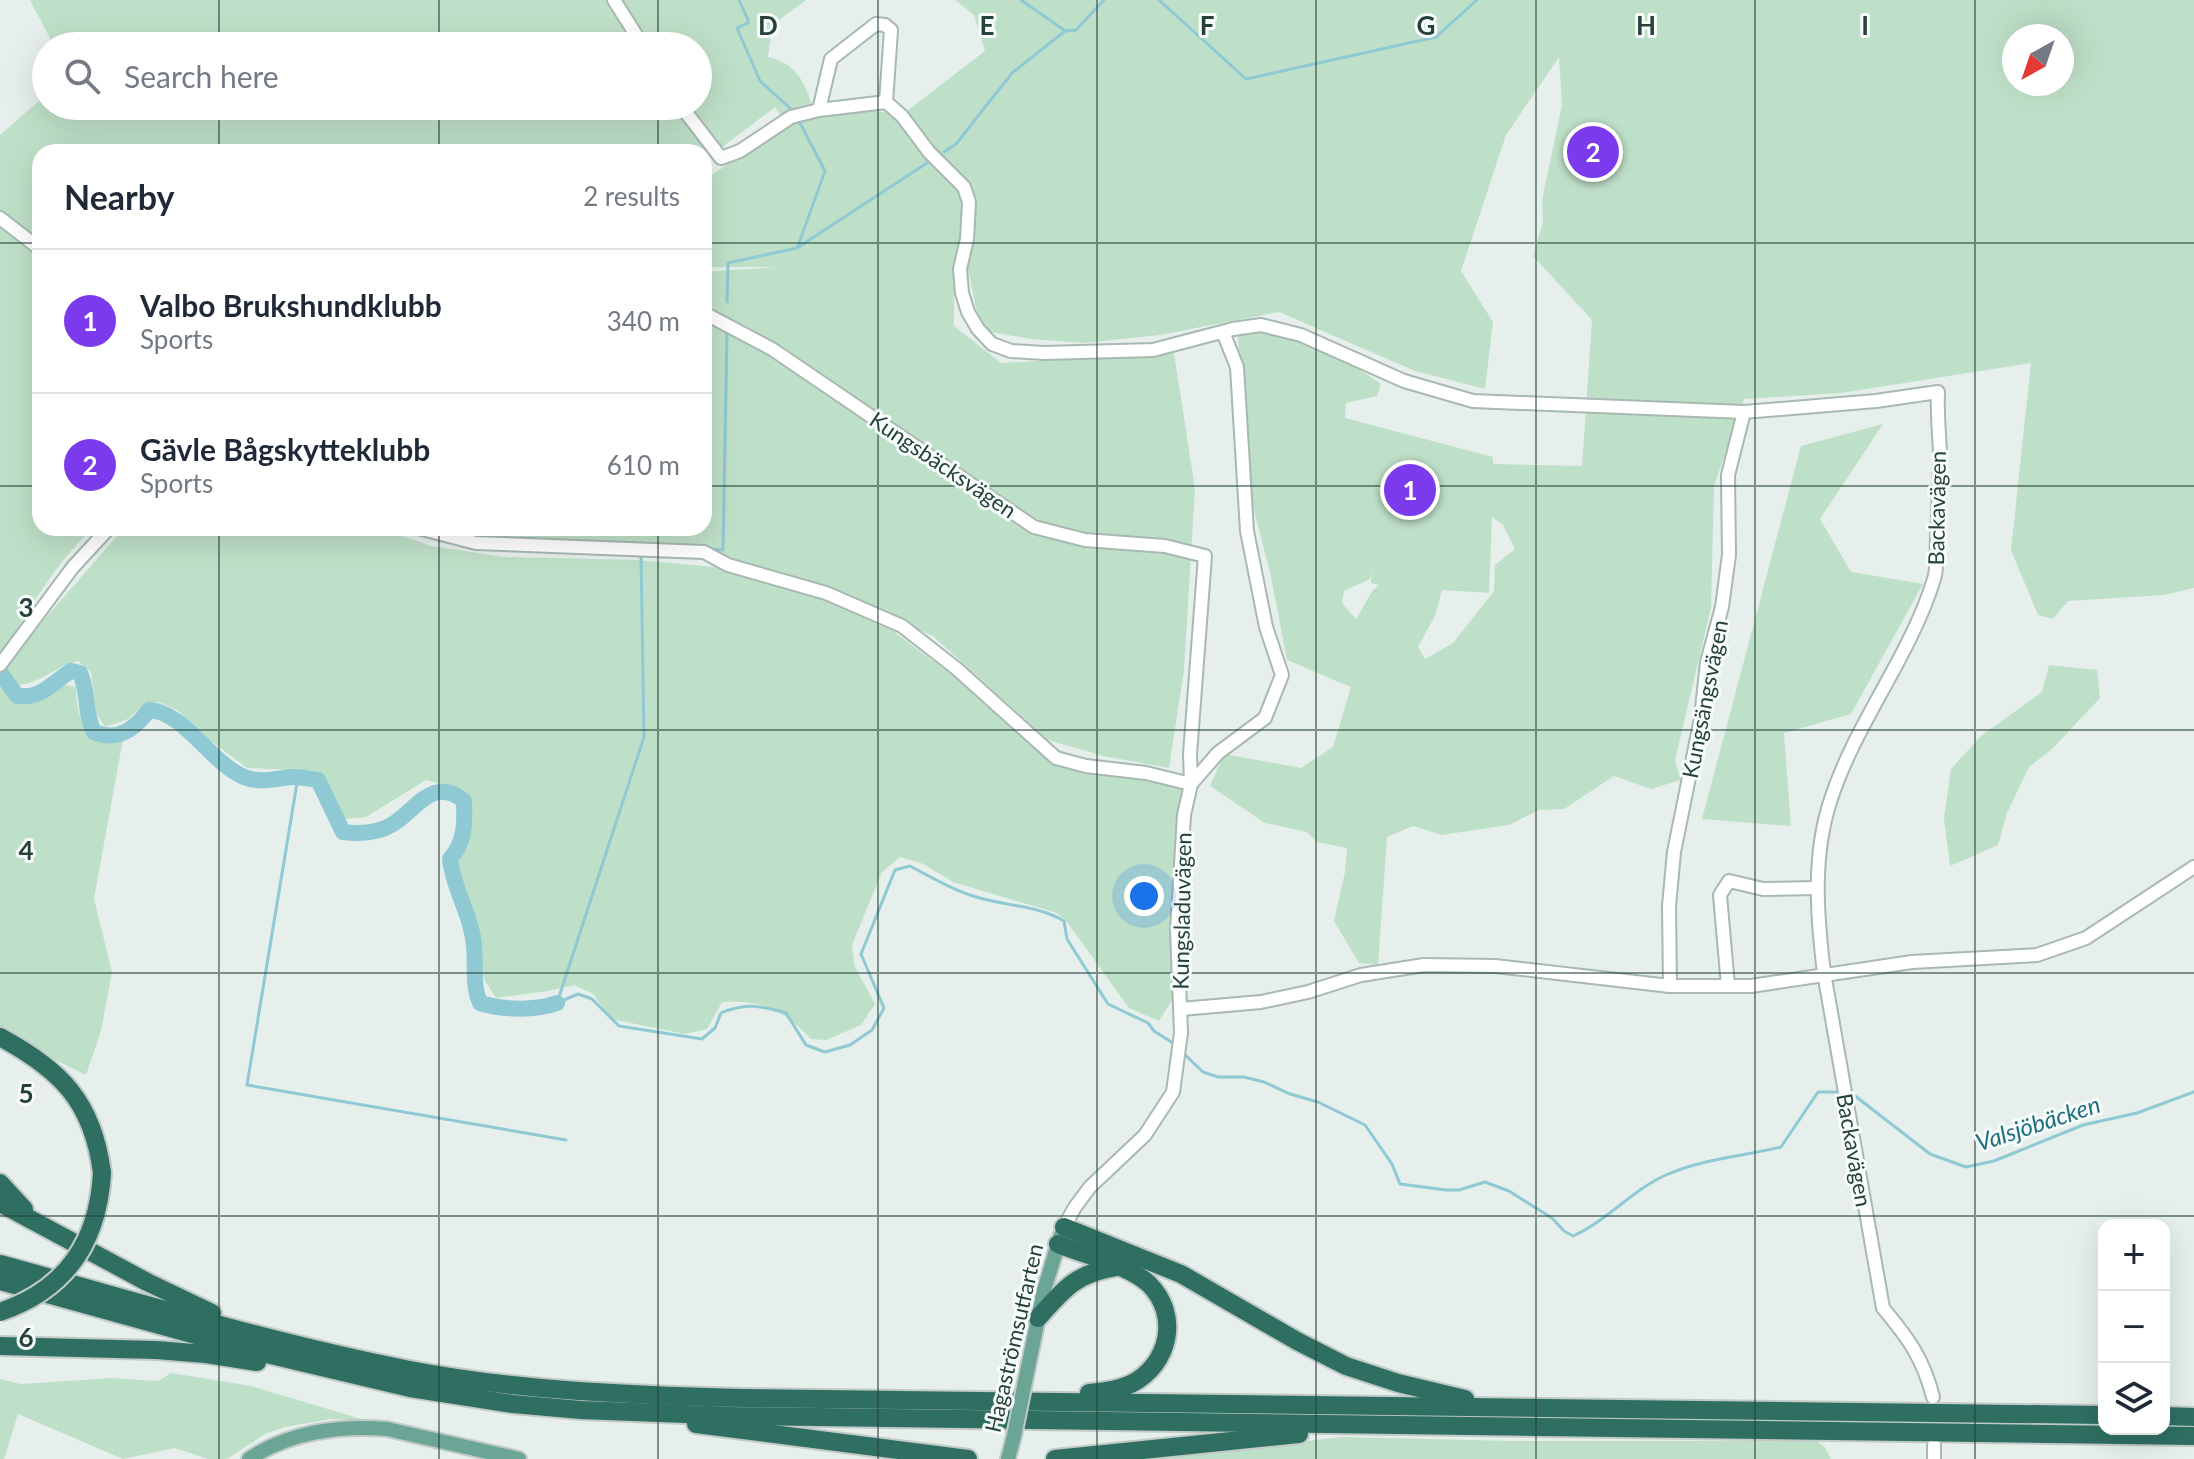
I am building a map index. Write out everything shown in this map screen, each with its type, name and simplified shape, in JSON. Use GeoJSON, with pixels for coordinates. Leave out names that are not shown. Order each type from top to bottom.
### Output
{"type":"FeatureCollection","features":[{"type":"Feature","properties":{"kind":"highway"},"geometry":{"type":"LineString","coordinates":[[0,1037],[47,1065],[79,1100],[91,1125],[102,1173],[98,1213],[77,1258],[60,1277],[31,1299],[0,1312]]}},
{"type":"Feature","properties":{"kind":"highway"},"geometry":{"type":"LineString","coordinates":[[0,1183],[35,1220]]}},
{"type":"Feature","properties":{"kind":"highway"},"geometry":{"type":"LineString","coordinates":[[0,1203],[147,1282],[254,1333]]}},
{"type":"Feature","properties":{"kind":"highway"},"geometry":{"type":"LineString","coordinates":[[990,1400],[1118,1389],[1142,1377],[1152,1368],[1166,1345],[1169,1319],[1164,1305],[1147,1282],[1061,1236]]}},
{"type":"Feature","properties":{"kind":"highway"},"geometry":{"type":"LineString","coordinates":[[1061,1236],[1181,1274],[1346,1366],[1398,1383],[1503,1407]]}},
{"type":"Feature","properties":{"kind":"highway"},"geometry":{"type":"LineString","coordinates":[[0,1264],[254,1333],[411,1370],[582,1393],[741,1398],[2098,1415]]}},
{"type":"Feature","properties":{"kind":"highway"},"geometry":{"type":"LineString","coordinates":[[1038,1318],[1074,1280],[1100,1269],[1116,1267]]}},
{"type":"Feature","properties":{"kind":"highway"},"geometry":{"type":"LineString","coordinates":[[0,1281],[351,1376]]}},
{"type":"Feature","properties":{"kind":"highway"},"geometry":{"type":"LineString","coordinates":[[1,1346],[206,1354],[513,1404],[643,1414],[2194,1436]]}},
{"type":"Feature","properties":{"kind":"highway"},"geometry":{"type":"LineString","coordinates":[[643,1414],[723,1429],[968,1459]]}},
{"type":"Feature","properties":{"kind":"highway"},"geometry":{"type":"LineString","coordinates":[[2170,1416],[2194,1417]]}},
{"type":"Feature","properties":{"kind":"highway"},"geometry":{"type":"LineString","coordinates":[[1055,1459],[1383,1425]]}},
{"type":"Feature","properties":{"kind":"main road","name":"Hagaströmsutfarten"},"geometry":{"type":"LineString","coordinates":[[1008,1459],[1038,1318],[1061,1236]]}},
{"type":"Feature","properties":{"kind":"main road"},"geometry":{"type":"LineString","coordinates":[[249,1459],[310,1433],[365,1427],[387,1429],[519,1459]]}},
{"type":"Feature","properties":{"kind":"street"},"geometry":{"type":"LineString","coordinates":[[614,0],[634,32]]}},
{"type":"Feature","properties":{"kind":"street"},"geometry":{"type":"LineString","coordinates":[[819,110],[831,59],[876,24],[885,25],[891,30],[886,102]]}},
{"type":"Feature","properties":{"kind":"street"},"geometry":{"type":"LineString","coordinates":[[712,146],[721,158],[740,151],[791,117],[819,110],[886,102],[964,187],[969,202],[967,239],[960,269],[962,293],[978,329],[992,344],[1011,351],[1153,350],[1261,325],[1301,335],[1404,381],[1473,401],[1744,412]]}},
{"type":"Feature","properties":{"kind":"street"},"geometry":{"type":"LineString","coordinates":[[692,120],[710,144]]}},
{"type":"Feature","properties":{"kind":"street"},"geometry":{"type":"LineString","coordinates":[[0,218],[32,243]]}},
{"type":"Feature","properties":{"kind":"street","name":"Kungsbäcksvägen"},"geometry":{"type":"LineString","coordinates":[[712,317],[772,349],[1034,527],[1085,540],[1165,546],[1205,556]]}},
{"type":"Feature","properties":{"kind":"street"},"geometry":{"type":"LineString","coordinates":[[449,536],[476,543],[704,552],[728,565],[826,593],[902,626],[957,669],[1056,758],[1191,784],[1218,753],[1265,718],[1282,675],[1266,627],[1247,531],[1237,367],[1223,332]]}},
{"type":"Feature","properties":{"kind":"street","name":"Backavägen"},"geometry":{"type":"LineString","coordinates":[[1744,412],[1846,404],[1938,392],[1940,452],[1935,576],[1831,800],[1817,888],[1824,973],[1883,1308],[1914,1347],[1925,1368],[1933,1397]]}},
{"type":"Feature","properties":{"kind":"street","name":"Kungsängsvägen"},"geometry":{"type":"LineString","coordinates":[[1670,986],[1669,906],[1674,852],[1701,718],[1707,662],[1722,607],[1729,555],[1728,475],[1744,412]]}},
{"type":"Feature","properties":{"kind":"street"},"geometry":{"type":"LineString","coordinates":[[4,660],[73,567],[102,536]]}},
{"type":"Feature","properties":{"kind":"street","name":"Kungsladuvägen"},"geometry":{"type":"LineString","coordinates":[[1061,1236],[1075,1207],[1090,1187],[1145,1135],[1173,1092],[1181,1033],[1177,930],[1180,860],[1184,815],[1191,784],[1190,754],[1205,556]]}},
{"type":"Feature","properties":{"kind":"street"},"geometry":{"type":"LineString","coordinates":[[1181,1009],[1261,1002],[1308,992],[1361,975],[1424,965],[1495,966],[1670,986],[1751,986],[1912,962],[2037,955],[2086,938],[2194,867]]}},
{"type":"Feature","properties":{"kind":"street"},"geometry":{"type":"LineString","coordinates":[[1728,986],[1720,895],[1726,883],[1729,881],[1763,889],[1817,888]]}},
{"type":"Feature","properties":{"kind":"street"},"geometry":{"type":"LineString","coordinates":[[1934,1445],[1934,1459]]}},
{"type":"Feature","properties":{"kind":"green space"},"geometry":{"type":"Polygon","coordinates":[[[30,0],[806,0],[772,25],[768,57],[792,68],[806,88],[812,105],[903,114],[985,51],[974,15],[955,0],[2194,0],[2194,588],[2164,595],[2068,601],[2053,619],[2038,615],[2011,550],[2031,363],[1841,393],[1744,399],[1714,486],[1711,608],[1675,760],[1681,780],[1651,789],[1614,776],[1564,809],[1539,810],[1509,825],[1441,835],[1413,826],[1387,837],[1378,965],[1359,963],[1334,921],[1347,848],[1317,842],[1307,832],[1265,823],[1210,786],[1224,754],[1301,768],[1333,747],[1351,687],[1287,660],[1270,572],[1249,492],[1238,336],[1259,331],[1293,338],[1341,359],[1381,384],[1377,396],[1346,403],[1345,418],[1493,457],[1493,464],[1582,466],[1592,320],[1533,256],[1543,222],[1542,200],[1562,105],[1559,57],[1506,135],[1461,271],[1493,322],[1485,389],[1415,371],[1279,312],[1160,335],[1084,343],[990,332],[977,313],[968,269],[954,258],[954,326],[1001,363],[1174,353],[1195,489],[1184,670],[1169,768],[1103,756],[1048,740],[933,636],[727,560],[707,545],[485,536],[712,536],[712,271],[778,267],[712,267],[712,175],[787,125],[775,107],[712,155],[712,144],[32,144],[32,536],[85,536],[54,573],[0,657],[0,135],[32,107],[32,120],[712,120],[712,32],[47,32],[30,0]],[[1492,517],[1489,593],[1442,590],[1435,616],[1418,647],[1425,659],[1453,643],[1494,591],[1495,565],[1515,549],[1503,525],[1492,517]],[[1372,569],[1370,579],[1344,591],[1342,603],[1356,619],[1379,585],[1371,583],[1372,569]]]}},
{"type":"Feature","properties":{"kind":"green space"},"geometry":{"type":"Polygon","coordinates":[[[1883,424],[1820,519],[1851,572],[1923,584],[1851,714],[1784,733],[1791,826],[1702,819],[1801,446],[1883,424]]]}},
{"type":"Feature","properties":{"kind":"green space"},"geometry":{"type":"Polygon","coordinates":[[[117,536],[402,536],[431,546],[504,557],[636,560],[714,567],[826,601],[893,631],[953,676],[1046,757],[1187,790],[1177,992],[1159,1021],[1129,1008],[1067,922],[1057,913],[953,882],[921,863],[900,857],[882,872],[852,945],[855,967],[875,1004],[861,1025],[826,1040],[811,1039],[791,1020],[771,1008],[750,1003],[722,1002],[707,1029],[685,1034],[611,1019],[593,994],[574,985],[496,998],[484,979],[478,946],[454,872],[468,830],[470,799],[449,786],[426,780],[366,817],[345,819],[330,793],[310,771],[247,768],[208,739],[177,710],[159,702],[145,704],[128,719],[105,727],[96,713],[91,672],[78,661],[19,685],[3,672],[117,536]]]}},
{"type":"Feature","properties":{"kind":"green space"},"geometry":{"type":"Polygon","coordinates":[[[2049,665],[2097,670],[2100,698],[2053,748],[2029,767],[2007,813],[1998,845],[1950,866],[1944,818],[1951,769],[1981,736],[2042,692],[2049,665]]]}},
{"type":"Feature","properties":{"kind":"green space"},"geometry":{"type":"Polygon","coordinates":[[[0,681],[12,700],[19,701],[38,699],[60,684],[76,687],[79,714],[91,739],[104,742],[123,739],[94,899],[112,972],[101,1031],[86,1075],[0,1033],[0,681]]]}},
{"type":"Feature","properties":{"kind":"green space"},"geometry":{"type":"Polygon","coordinates":[[[171,1373],[251,1386],[368,1421],[331,1419],[285,1427],[265,1434],[227,1459],[208,1459],[175,1448],[123,1459],[18,1414],[4,1459],[0,1459],[0,1379],[21,1384],[111,1378],[158,1381],[171,1373]]]}},
{"type":"Feature","properties":{"kind":"green space"},"geometry":{"type":"Polygon","coordinates":[[[1342,1437],[1513,1441],[1816,1441],[1825,1447],[1831,1459],[1155,1459],[1342,1437]]]}},
{"type":"Feature","properties":{"kind":"waterway"},"geometry":{"type":"LineString","coordinates":[[739,0],[748,23],[737,28],[760,81],[791,109]]}},
{"type":"Feature","properties":{"kind":"waterway"},"geometry":{"type":"LineString","coordinates":[[1021,0],[1064,30]]}},
{"type":"Feature","properties":{"kind":"waterway"},"geometry":{"type":"LineString","coordinates":[[944,152],[956,144],[1012,73],[1065,31],[1076,30],[1104,0]]}},
{"type":"Feature","properties":{"kind":"waterway"},"geometry":{"type":"LineString","coordinates":[[1159,0],[1246,79],[1436,37],[1477,0]]}},
{"type":"Feature","properties":{"kind":"waterway"},"geometry":{"type":"LineString","coordinates":[[798,246],[825,171],[799,121]]}},
{"type":"Feature","properties":{"kind":"waterway"},"geometry":{"type":"LineString","coordinates":[[727,302],[728,263],[797,248],[927,163]]}},
{"type":"Feature","properties":{"kind":"waterway"},"geometry":{"type":"LineString","coordinates":[[710,549],[723,550],[727,331]]}},
{"type":"Feature","properties":{"kind":"waterway"},"geometry":{"type":"LineString","coordinates":[[557,1003],[644,737],[641,556]]}},
{"type":"Feature","properties":{"kind":"waterway"},"geometry":{"type":"LineString","coordinates":[[0,672],[17,696],[40,693],[71,671],[80,673],[94,732],[103,735],[125,732],[149,710],[174,719],[220,761],[244,777],[318,780],[343,832],[362,833],[382,829],[434,793],[453,794],[464,801],[464,817],[461,839],[450,859],[473,935],[475,982],[480,1003],[519,1009],[557,1003]]}},
{"type":"Feature","properties":{"kind":"waterway"},"geometry":{"type":"LineString","coordinates":[[298,777],[247,1085],[566,1140]]}},
{"type":"Feature","properties":{"kind":"waterway"},"geometry":{"type":"LineString","coordinates":[[557,1003],[578,994],[592,999],[619,1026],[702,1039],[715,1028],[721,1013],[738,1007],[761,1007],[786,1013],[806,1045],[825,1052],[850,1045],[872,1030],[884,1008],[861,954],[895,870],[910,866],[965,893],[1043,912],[1064,921],[1067,939],[1108,1004],[1148,1023],[1154,1031],[1176,1045]]}},
{"type":"Feature","properties":{"kind":"waterway"},"geometry":{"type":"LineString","coordinates":[[1181,1051],[1203,1072],[1218,1077],[1244,1077],[1264,1082],[1318,1102],[1365,1125],[1392,1164],[1400,1184],[1459,1190],[1485,1182],[1509,1191],[1552,1218],[1573,1236],[1666,1175],[1708,1161],[1781,1147],[1818,1092],[1843,1092]]}},
{"type":"Feature","properties":{"kind":"waterway","name":"Valsjöbäcken"},"geometry":{"type":"LineString","coordinates":[[1850,1092],[1930,1154],[1966,1167],[1994,1161],[2083,1125],[2137,1113],[2194,1092]]}},
{"type":"Feature","properties":{"kind":"place","name":"Gävle Bågskytteklubb"},"geometry":{"type":"Point","coordinates":[1593,152]}},
{"type":"Feature","properties":{"kind":"place","name":"Valbo Brukshundklubb"},"geometry":{"type":"Point","coordinates":[1410,490]}}]}
